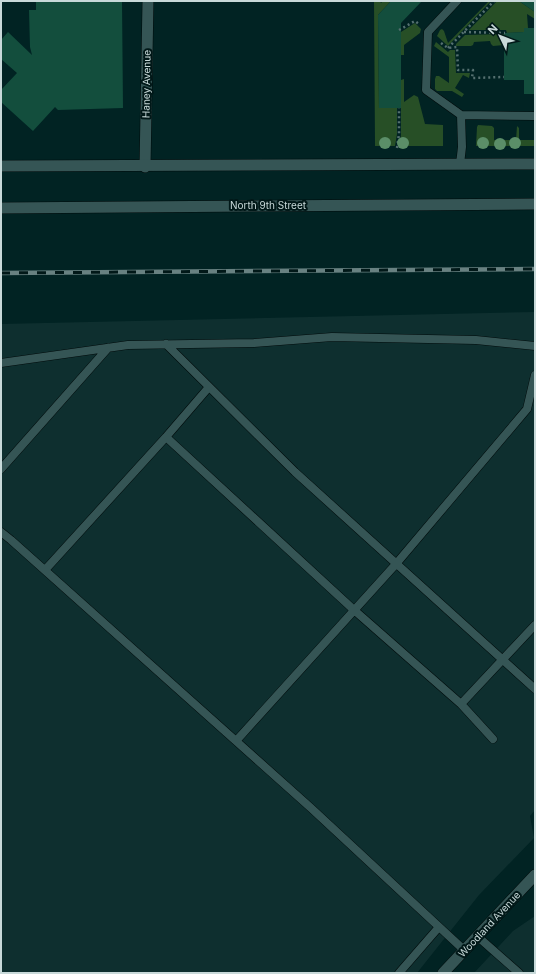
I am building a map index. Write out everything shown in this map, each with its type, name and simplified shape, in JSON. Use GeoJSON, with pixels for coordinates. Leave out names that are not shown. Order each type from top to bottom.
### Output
{"type":"FeatureCollection","features":[{"type":"Feature","properties":{"kind":"street","name":"Haney Avenue"},"geometry":{"type":"LineString","coordinates":[[145,166],[148,1]]}},
{"type":"Feature","properties":{"kind":"street"},"geometry":{"type":"LineString","coordinates":[[1,166],[535,164]]}},
{"type":"Feature","properties":{"kind":"street","name":"North 9th Street"},"geometry":{"type":"LineString","coordinates":[[1,208],[535,204]]}},
{"type":"Feature","properties":{"kind":"street","name":"Woodland Avenue"},"geometry":{"type":"LineString","coordinates":[[442,973],[535,875]]}},
{"type":"Feature","properties":{"kind":"lane"},"geometry":{"type":"LineString","coordinates":[[457,1],[428,32],[426,90],[461,115],[535,116]]}},
{"type":"Feature","properties":{"kind":"lane"},"geometry":{"type":"LineString","coordinates":[[460,164],[462,148],[461,115]]}},
{"type":"Feature","properties":{"kind":"lane"},"geometry":{"type":"LineString","coordinates":[[1,363],[128,345],[254,343],[332,337],[476,340],[535,346]]}},
{"type":"Feature","properties":{"kind":"lane"},"geometry":{"type":"LineString","coordinates":[[166,344],[295,472],[535,689]]}},
{"type":"Feature","properties":{"kind":"lane"},"geometry":{"type":"LineString","coordinates":[[1,469],[108,348]]}},
{"type":"Feature","properties":{"kind":"lane"},"geometry":{"type":"LineString","coordinates":[[236,741],[396,564],[528,409],[535,374]]}},
{"type":"Feature","properties":{"kind":"lane"},"geometry":{"type":"LineString","coordinates":[[45,570],[210,387]]}},
{"type":"Feature","properties":{"kind":"lane"},"geometry":{"type":"LineString","coordinates":[[166,437],[354,610],[461,704],[493,739]]}},
{"type":"Feature","properties":{"kind":"lane"},"geometry":{"type":"LineString","coordinates":[[1,532],[236,741],[464,950]]}},
{"type":"Feature","properties":{"kind":"lane"},"geometry":{"type":"LineString","coordinates":[[461,704],[535,625]]}},
{"type":"Feature","properties":{"kind":"lane"},"geometry":{"type":"LineString","coordinates":[[399,973],[438,927]]}},
{"type":"Feature","properties":{"kind":"lane"},"geometry":{"type":"LineString","coordinates":[[477,936],[519,973]]}},
{"type":"Feature","properties":{"kind":"path"},"geometry":{"type":"LineString","coordinates":[[448,48],[494,1]]}},
{"type":"Feature","properties":{"kind":"path"},"geometry":{"type":"LineString","coordinates":[[399,30],[415,21],[448,48],[457,47],[458,70],[473,70],[472,78],[504,77]]}},
{"type":"Feature","properties":{"kind":"path"},"geometry":{"type":"LineString","coordinates":[[464,32],[505,33]]}},
{"type":"Feature","properties":{"kind":"path"},"geometry":{"type":"LineString","coordinates":[[397,148],[399,134],[399,108]]}},
{"type":"Feature","properties":{"kind":"shaded area"},"geometry":{"type":"Polygon","coordinates":[[[535,312],[535,810],[530,816],[534,838],[479,895],[417,973],[1,973],[1,324],[535,312]]]}},
{"type":"Feature","properties":{"kind":"shaded area"},"geometry":{"type":"Polygon","coordinates":[[[535,916],[535,973],[474,973],[513,931],[535,916]]]}},
{"type":"Feature","properties":{"kind":"green space"},"geometry":{"type":"Polygon","coordinates":[[[374,1],[380,1],[381,3],[383,1],[391,1],[378,15],[379,108],[397,108],[397,134],[395,146],[375,146],[374,1]]]}},
{"type":"Feature","properties":{"kind":"green space"},"geometry":{"type":"Polygon","coordinates":[[[489,1],[491,1],[448,46],[437,36],[442,29],[448,43],[489,1]]]}},
{"type":"Feature","properties":{"kind":"green space"},"geometry":{"type":"Polygon","coordinates":[[[497,1],[519,1],[535,12],[535,19],[527,14],[528,28],[524,32],[507,33],[506,30],[469,30],[497,1]]]}},
{"type":"Feature","properties":{"kind":"green space"},"geometry":{"type":"Polygon","coordinates":[[[415,23],[421,29],[420,33],[404,45],[404,55],[401,55],[401,32],[415,23]]]}},
{"type":"Feature","properties":{"kind":"green space"},"geometry":{"type":"Polygon","coordinates":[[[504,34],[504,45],[493,46],[490,41],[474,42],[471,46],[456,46],[456,44],[465,35],[504,34]]]}},
{"type":"Feature","properties":{"kind":"green space"},"geometry":{"type":"Polygon","coordinates":[[[436,42],[448,52],[450,50],[455,50],[456,73],[470,73],[469,78],[463,75],[455,88],[464,94],[462,97],[452,91],[437,91],[435,89],[436,76],[439,76],[449,83],[449,57],[434,46],[436,42]]]}},
{"type":"Feature","properties":{"kind":"green space"},"geometry":{"type":"Polygon","coordinates":[[[404,79],[404,102],[414,95],[418,97],[425,124],[443,125],[443,146],[400,146],[401,80],[404,79]]]}},
{"type":"Feature","properties":{"kind":"green space"},"geometry":{"type":"Polygon","coordinates":[[[478,125],[492,126],[494,128],[494,140],[516,140],[517,126],[519,128],[519,140],[535,140],[535,146],[476,146],[478,125]]]}},
{"type":"Feature","properties":{"kind":"building"},"geometry":{"type":"Polygon","coordinates":[[[36,1],[122,1],[123,108],[58,110],[55,107],[33,131],[1,102],[1,90],[17,73],[1,59],[1,40],[8,32],[32,55],[30,47],[29,10],[36,10],[36,1]]]}},
{"type":"Feature","properties":{"kind":"building"},"geometry":{"type":"Polygon","coordinates":[[[391,1],[422,1],[401,23],[401,108],[379,108],[378,15],[391,1]]]}},
{"type":"Feature","properties":{"kind":"building"},"geometry":{"type":"Polygon","coordinates":[[[519,1],[535,1],[535,12],[519,1]]]}},
{"type":"Feature","properties":{"kind":"building"},"geometry":{"type":"Polygon","coordinates":[[[524,28],[535,28],[535,94],[524,94],[524,80],[504,80],[504,33],[524,32],[524,28]]]}},
{"type":"Feature","properties":{"kind":"railway"},"geometry":{"type":"LineString","coordinates":[[1,273],[535,269]]}}]}
